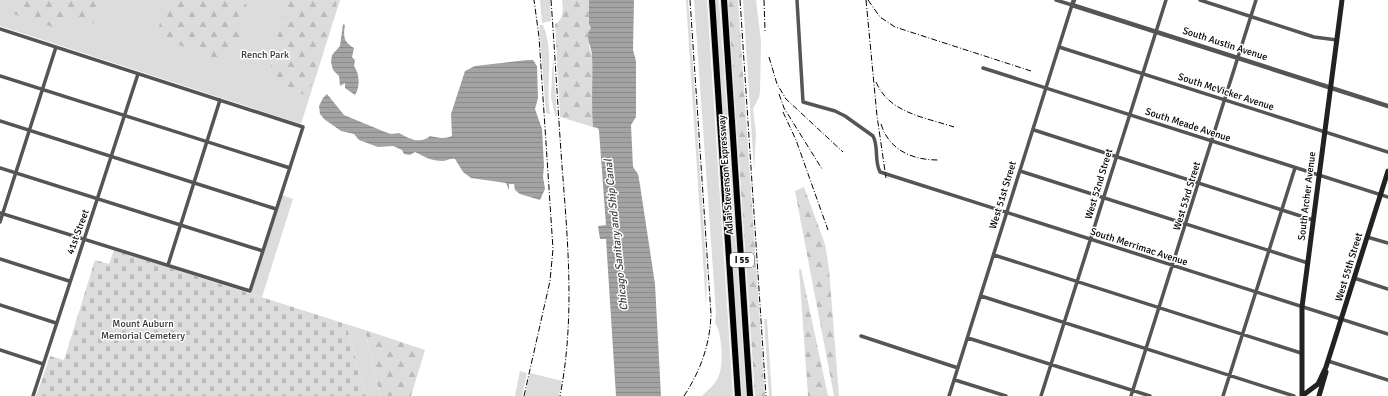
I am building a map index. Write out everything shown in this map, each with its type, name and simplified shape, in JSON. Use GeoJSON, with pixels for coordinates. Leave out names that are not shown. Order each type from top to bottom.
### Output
{"type":"FeatureCollection","features":[{"type":"Feature","properties":{"kind":"highway","name":"Adlai Stevenson Expressway"},"geometry":{"type":"LineString","coordinates":[[712,0],[738,396]]}},
{"type":"Feature","properties":{"kind":"highway","name":"Adlai Stevenson Expressway"},"geometry":{"type":"LineString","coordinates":[[724,0],[750,396]]}},
{"type":"Feature","properties":{"kind":"main road","name":"South Archer Avenue"},"geometry":{"type":"LineString","coordinates":[[1302,396],[1302,307],[1342,0]]}},
{"type":"Feature","properties":{"kind":"main road","name":"West 55th Street"},"geometry":{"type":"LineString","coordinates":[[1319,396],[1326,367],[1388,171]]}},
{"type":"Feature","properties":{"kind":"main road","name":"West 55th Street"},"geometry":{"type":"LineString","coordinates":[[1302,396],[1314,388],[1326,367]]}},
{"type":"Feature","properties":{"kind":"main road"},"geometry":{"type":"LineString","coordinates":[[1301,387],[1308,389],[1314,388]]}},
{"type":"Feature","properties":{"kind":"street","name":"South Merrimac Avenue"},"geometry":{"type":"LineString","coordinates":[[797,0],[803,102],[835,111],[853,121],[873,136],[875,140],[878,169],[884,174],[1388,334]]}},
{"type":"Feature","properties":{"kind":"street","name":"South Austin Avenue"},"geometry":{"type":"LineString","coordinates":[[1056,0],[1073,3],[1156,32],[1388,106]]}},
{"type":"Feature","properties":{"kind":"street","name":"West 52nd Street"},"geometry":{"type":"LineString","coordinates":[[1041,396],[1166,0]]}},
{"type":"Feature","properties":{"kind":"street"},"geometry":{"type":"LineString","coordinates":[[1200,0],[1314,37],[1337,40]]}},
{"type":"Feature","properties":{"kind":"street","name":"West 53rd Street"},"geometry":{"type":"LineString","coordinates":[[1131,396],[1239,58],[1256,0]]}},
{"type":"Feature","properties":{"kind":"street","name":"West 51st Street"},"geometry":{"type":"LineString","coordinates":[[949,396],[1073,3]]}},
{"type":"Feature","properties":{"kind":"street"},"geometry":{"type":"LineString","coordinates":[[0,29],[303,127],[250,291],[1,214]]}},
{"type":"Feature","properties":{"kind":"street"},"geometry":{"type":"LineString","coordinates":[[0,222],[1,214],[16,173],[56,47]]}},
{"type":"Feature","properties":{"kind":"street","name":"South McVicker Avenue"},"geometry":{"type":"LineString","coordinates":[[1059,47],[1388,152]]}},
{"type":"Feature","properties":{"kind":"street","name":"South Meade Avenue"},"geometry":{"type":"LineString","coordinates":[[983,68],[1388,197]]}},
{"type":"Feature","properties":{"kind":"street","name":"41st Street"},"geometry":{"type":"LineString","coordinates":[[33,396],[138,74]]}},
{"type":"Feature","properties":{"kind":"street"},"geometry":{"type":"LineString","coordinates":[[0,76],[290,168]]}},
{"type":"Feature","properties":{"kind":"street"},"geometry":{"type":"LineString","coordinates":[[168,265],[220,100]]}},
{"type":"Feature","properties":{"kind":"street"},"geometry":{"type":"LineString","coordinates":[[0,121],[276,209]]}},
{"type":"Feature","properties":{"kind":"street"},"geometry":{"type":"LineString","coordinates":[[1034,130],[1313,220]]}},
{"type":"Feature","properties":{"kind":"street"},"geometry":{"type":"LineString","coordinates":[[0,168],[263,251]]}},
{"type":"Feature","properties":{"kind":"street"},"geometry":{"type":"LineString","coordinates":[[1222,396],[1294,168]]}},
{"type":"Feature","properties":{"kind":"street"},"geometry":{"type":"LineString","coordinates":[[1020,172],[1308,263]]}},
{"type":"Feature","properties":{"kind":"street"},"geometry":{"type":"LineString","coordinates":[[1367,237],[1388,243]]}},
{"type":"Feature","properties":{"kind":"street"},"geometry":{"type":"LineString","coordinates":[[994,255],[1301,352]]}},
{"type":"Feature","properties":{"kind":"street"},"geometry":{"type":"LineString","coordinates":[[0,259],[70,281]]}},
{"type":"Feature","properties":{"kind":"street"},"geometry":{"type":"LineString","coordinates":[[1354,278],[1388,289]]}},
{"type":"Feature","properties":{"kind":"street"},"geometry":{"type":"LineString","coordinates":[[981,296],[1294,396]]}},
{"type":"Feature","properties":{"kind":"street"},"geometry":{"type":"LineString","coordinates":[[0,305],[56,323]]}},
{"type":"Feature","properties":{"kind":"street"},"geometry":{"type":"LineString","coordinates":[[861,336],[958,368]]}},
{"type":"Feature","properties":{"kind":"street"},"geometry":{"type":"LineString","coordinates":[[968,338],[1150,396]]}},
{"type":"Feature","properties":{"kind":"street"},"geometry":{"type":"LineString","coordinates":[[0,350],[43,364]]}},
{"type":"Feature","properties":{"kind":"street"},"geometry":{"type":"LineString","coordinates":[[1328,361],[1388,380]]}},
{"type":"Feature","properties":{"kind":"street"},"geometry":{"type":"LineString","coordinates":[[955,380],[1006,396]]}},
{"type":"Feature","properties":{"kind":"green space","name":"Rench Park"},"geometry":{"type":"Polygon","coordinates":[[[0,0],[340,0],[301,124],[0,26],[0,0]]]}},
{"type":"Feature","properties":{"kind":"green space"},"geometry":{"type":"Polygon","coordinates":[[[13,0],[102,0],[99,5],[97,24],[70,15],[65,31],[10,13],[13,0]]]}},
{"type":"Feature","properties":{"kind":"green space"},"geometry":{"type":"Polygon","coordinates":[[[167,0],[238,0],[247,5],[238,15],[243,32],[234,46],[229,61],[208,56],[156,36],[167,0]]]}},
{"type":"Feature","properties":{"kind":"green space"},"geometry":{"type":"Polygon","coordinates":[[[286,0],[338,0],[308,96],[299,93],[269,76],[286,0]]]}},
{"type":"Feature","properties":{"kind":"green space"},"geometry":{"type":"Polygon","coordinates":[[[540,0],[550,0],[551,21],[542,23],[540,0]]]}},
{"type":"Feature","properties":{"kind":"green space"},"geometry":{"type":"Polygon","coordinates":[[[562,0],[589,0],[589,24],[591,28],[589,46],[592,55],[593,127],[560,117],[555,24],[561,17],[563,10],[562,0]]]}},
{"type":"Feature","properties":{"kind":"green space"},"geometry":{"type":"Polygon","coordinates":[[[686,0],[688,0],[690,20],[707,275],[706,307],[686,0]]]}},
{"type":"Feature","properties":{"kind":"green space"},"geometry":{"type":"Polygon","coordinates":[[[694,0],[707,0],[733,396],[702,396],[713,385],[719,376],[722,354],[719,333],[715,323],[716,313],[694,0]]]}},
{"type":"Feature","properties":{"kind":"green space"},"geometry":{"type":"Polygon","coordinates":[[[715,0],[719,0],[727,111],[726,124],[724,123],[715,0]]]}},
{"type":"Feature","properties":{"kind":"green space"},"geometry":{"type":"Polygon","coordinates":[[[728,0],[738,0],[765,396],[755,396],[728,0]]]}},
{"type":"Feature","properties":{"kind":"green space"},"geometry":{"type":"Polygon","coordinates":[[[743,0],[756,0],[761,41],[760,91],[759,97],[753,109],[756,134],[754,170],[743,0]]]}},
{"type":"Feature","properties":{"kind":"green space"},"geometry":{"type":"Polygon","coordinates":[[[539,25],[543,25],[547,36],[550,114],[546,113],[539,25]]]}},
{"type":"Feature","properties":{"kind":"green space"},"geometry":{"type":"Polygon","coordinates":[[[553,57],[557,116],[555,116],[551,97],[553,57]]]}},
{"type":"Feature","properties":{"kind":"green space"},"geometry":{"type":"Polygon","coordinates":[[[726,127],[728,129],[746,396],[742,396],[724,128],[726,127]]]}},
{"type":"Feature","properties":{"kind":"green space"},"geometry":{"type":"Polygon","coordinates":[[[804,187],[825,244],[829,269],[839,396],[834,396],[795,191],[804,187]]]}},
{"type":"Feature","properties":{"kind":"green space"},"geometry":{"type":"Polygon","coordinates":[[[282,195],[293,199],[262,297],[251,294],[282,195]]]}},
{"type":"Feature","properties":{"kind":"green space","name":"Mount Auburn Memorial Cemetery"},"geometry":{"type":"Polygon","coordinates":[[[114,250],[346,324],[366,396],[36,396],[50,356],[64,360],[95,260],[109,264],[114,250]]]}},
{"type":"Feature","properties":{"kind":"green space"},"geometry":{"type":"Polygon","coordinates":[[[799,269],[801,269],[828,396],[808,396],[799,269]]]}},
{"type":"Feature","properties":{"kind":"green space"},"geometry":{"type":"Polygon","coordinates":[[[764,319],[767,319],[772,396],[769,396],[764,319]]]}},
{"type":"Feature","properties":{"kind":"green space"},"geometry":{"type":"Polygon","coordinates":[[[346,324],[365,330],[380,396],[366,396],[346,324]]]}},
{"type":"Feature","properties":{"kind":"green space"},"geometry":{"type":"Polygon","coordinates":[[[365,330],[425,350],[411,396],[380,396],[365,330]]]}},
{"type":"Feature","properties":{"kind":"green space"},"geometry":{"type":"Polygon","coordinates":[[[520,371],[527,373],[522,396],[515,396],[520,371]]]}},
{"type":"Feature","properties":{"kind":"green space"},"geometry":{"type":"Polygon","coordinates":[[[530,373],[562,381],[559,396],[525,396],[530,373]]]}},
{"type":"Feature","properties":{"kind":"water","name":"Chicago Sanitary and Ship Canal"},"geometry":{"type":"Polygon","coordinates":[[[589,0],[634,0],[633,50],[636,61],[636,117],[631,125],[633,167],[638,174],[655,284],[661,396],[616,396],[606,239],[600,239],[598,226],[606,225],[599,131],[598,128],[593,127],[592,52],[588,39],[591,28],[589,24],[589,0]]]}},
{"type":"Feature","properties":{"kind":"water"},"geometry":{"type":"Polygon","coordinates":[[[343,24],[345,25],[345,39],[348,44],[354,48],[352,57],[355,60],[354,66],[359,81],[358,89],[355,95],[345,88],[345,83],[340,86],[339,76],[333,70],[331,62],[332,55],[340,46],[343,24]]]}},
{"type":"Feature","properties":{"kind":"water"},"geometry":{"type":"Polygon","coordinates":[[[533,60],[537,66],[538,98],[535,109],[542,129],[544,166],[543,177],[545,189],[540,200],[520,194],[515,190],[514,184],[509,184],[509,190],[506,183],[471,178],[463,172],[455,159],[443,161],[428,158],[415,152],[410,155],[404,154],[402,150],[393,146],[378,147],[359,140],[354,134],[341,131],[324,119],[320,114],[319,106],[327,94],[344,115],[385,132],[391,134],[399,133],[414,140],[426,139],[430,136],[441,138],[449,137],[452,136],[451,114],[465,71],[475,66],[533,60]]]}},
{"type":"Feature","properties":{"kind":"railway"},"geometry":{"type":"LineString","coordinates":[[524,396],[550,281],[553,249],[539,37],[534,0]]}},
{"type":"Feature","properties":{"kind":"railway"},"geometry":{"type":"LineString","coordinates":[[551,0],[569,281],[569,310],[565,367],[560,396]]}},
{"type":"Feature","properties":{"kind":"railway"},"geometry":{"type":"LineString","coordinates":[[684,396],[700,367],[704,356],[709,336],[711,314],[690,0]]}},
{"type":"Feature","properties":{"kind":"railway"},"geometry":{"type":"LineString","coordinates":[[740,0],[766,396]]}},
{"type":"Feature","properties":{"kind":"railway"},"geometry":{"type":"LineString","coordinates":[[764,0],[765,31]]}},
{"type":"Feature","properties":{"kind":"railway"},"geometry":{"type":"LineString","coordinates":[[866,0],[877,116],[886,178]]}},
{"type":"Feature","properties":{"kind":"railway"},"geometry":{"type":"LineString","coordinates":[[868,0],[880,17],[895,27],[1031,71]]}},
{"type":"Feature","properties":{"kind":"railway"},"geometry":{"type":"LineString","coordinates":[[769,57],[777,84],[786,99],[843,152]]}},
{"type":"Feature","properties":{"kind":"railway"},"geometry":{"type":"LineString","coordinates":[[876,82],[889,101],[898,107],[920,117],[954,127]]}},
{"type":"Feature","properties":{"kind":"railway"},"geometry":{"type":"LineString","coordinates":[[779,94],[784,108],[822,169]]}},
{"type":"Feature","properties":{"kind":"railway"},"geometry":{"type":"LineString","coordinates":[[783,112],[796,140],[828,230]]}},
{"type":"Feature","properties":{"kind":"railway"},"geometry":{"type":"LineString","coordinates":[[881,124],[890,141],[903,152],[919,158],[938,160]]}}]}
